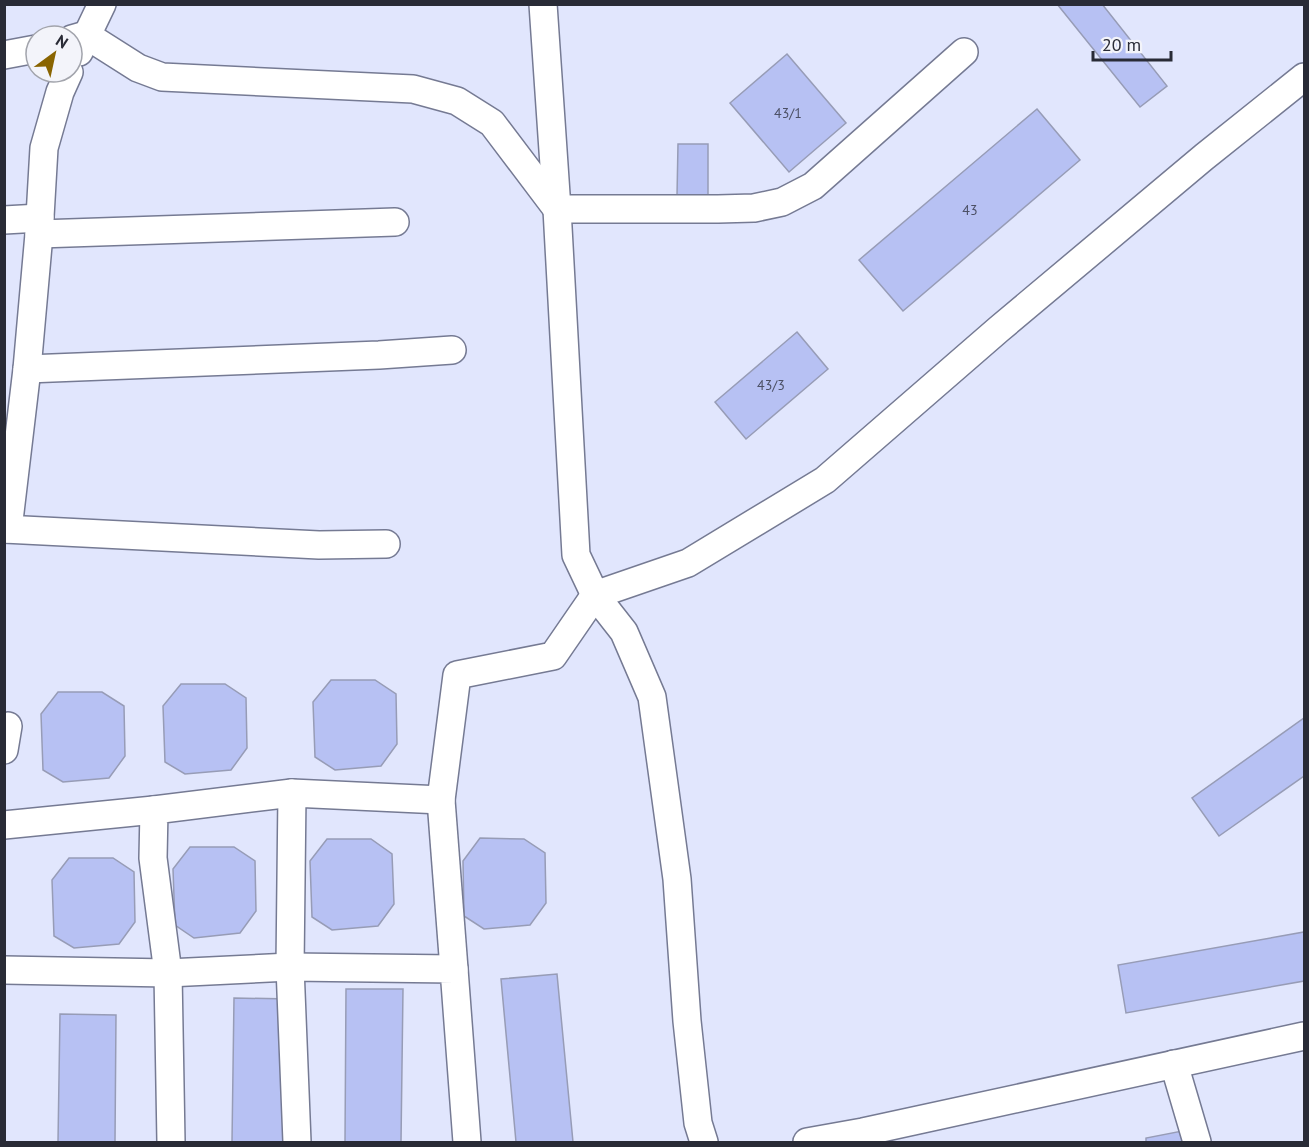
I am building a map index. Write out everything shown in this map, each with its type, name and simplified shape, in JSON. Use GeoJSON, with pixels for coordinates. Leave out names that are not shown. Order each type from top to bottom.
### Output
{"type":"FeatureCollection","features":[{"type":"Feature","properties":{"kind":"street"},"geometry":{"type":"LineString","coordinates":[[84,30],[102,4]]}},
{"type":"Feature","properties":{"kind":"street"},"geometry":{"type":"LineString","coordinates":[[543,4],[576,555],[595,595],[624,632],[652,697],[677,879],[687,1021],[698,1123],[704,1143]]}},
{"type":"Feature","properties":{"kind":"street"},"geometry":{"type":"LineString","coordinates":[[84,40],[138,68],[162,77],[413,89],[457,101],[492,123],[557,209]]}},
{"type":"Feature","properties":{"kind":"street"},"geometry":{"type":"LineString","coordinates":[[4,55],[24,51]]}},
{"type":"Feature","properties":{"kind":"street"},"geometry":{"type":"LineString","coordinates":[[557,209],[708,210],[754,208],[782,202],[813,186],[964,52]]}},
{"type":"Feature","properties":{"kind":"street"},"geometry":{"type":"LineString","coordinates":[[467,1143],[441,800],[457,675],[553,656],[595,595],[688,563],[825,480],[999,329],[1195,164],[1305,77]]}},
{"type":"Feature","properties":{"kind":"street"},"geometry":{"type":"LineString","coordinates":[[64,84],[44,148],[27,369],[6,529],[319,545],[386,544]]}},
{"type":"Feature","properties":{"kind":"street"},"geometry":{"type":"LineString","coordinates":[[4,220],[39,226],[395,222]]}},
{"type":"Feature","properties":{"kind":"street"},"geometry":{"type":"LineString","coordinates":[[27,369],[452,350]]}},
{"type":"Feature","properties":{"kind":"street"},"geometry":{"type":"LineString","coordinates":[[4,825],[292,793],[441,800]]}},
{"type":"Feature","properties":{"kind":"street"},"geometry":{"type":"LineString","coordinates":[[292,793],[290,968],[297,1143]]}},
{"type":"Feature","properties":{"kind":"street"},"geometry":{"type":"LineString","coordinates":[[154,810],[153,858],[168,973],[171,1143]]}},
{"type":"Feature","properties":{"kind":"street"},"geometry":{"type":"LineString","coordinates":[[4,970],[168,973],[290,968],[454,969]]}},
{"type":"Feature","properties":{"kind":"street"},"geometry":{"type":"LineString","coordinates":[[807,1143],[1305,1036]]}},
{"type":"Feature","properties":{"kind":"street"},"geometry":{"type":"LineString","coordinates":[[1174,1064],[1197,1143]]}},
{"type":"Feature","properties":{"kind":"building"},"geometry":{"type":"Polygon","coordinates":[[[1057,4],[1102,4],[1167,86],[1140,107],[1057,4]]]}},
{"type":"Feature","properties":{"kind":"building"},"geometry":{"type":"Polygon","coordinates":[[[787,54],[846,123],[789,172],[730,103],[787,54]]]}},
{"type":"Feature","properties":{"kind":"building"},"geometry":{"type":"Polygon","coordinates":[[[1037,109],[1080,160],[903,311],[859,260],[1037,109]]]}},
{"type":"Feature","properties":{"kind":"building"},"geometry":{"type":"Polygon","coordinates":[[[678,144],[708,144],[708,196],[677,196],[678,144]]]}},
{"type":"Feature","properties":{"kind":"building"},"geometry":{"type":"Polygon","coordinates":[[[797,332],[828,369],[746,439],[715,402],[797,332]]]}},
{"type":"Feature","properties":{"kind":"building"},"geometry":{"type":"Polygon","coordinates":[[[331,680],[375,680],[396,694],[397,744],[381,766],[335,770],[315,757],[313,702],[331,680]]]}},
{"type":"Feature","properties":{"kind":"building"},"geometry":{"type":"Polygon","coordinates":[[[181,684],[225,684],[246,698],[247,748],[231,770],[185,774],[165,762],[163,706],[181,684]]]}},
{"type":"Feature","properties":{"kind":"building"},"geometry":{"type":"Polygon","coordinates":[[[58,692],[102,692],[124,706],[125,756],[109,778],[63,782],[43,770],[41,714],[58,692]]]}},
{"type":"Feature","properties":{"kind":"building"},"geometry":{"type":"Polygon","coordinates":[[[1304,718],[1304,776],[1219,836],[1192,798],[1304,718]]]}},
{"type":"Feature","properties":{"kind":"building"},"geometry":{"type":"Polygon","coordinates":[[[480,838],[524,839],[545,853],[546,903],[530,925],[484,929],[464,916],[463,861],[480,838]]]}},
{"type":"Feature","properties":{"kind":"building"},"geometry":{"type":"Polygon","coordinates":[[[327,839],[371,839],[392,854],[394,904],[378,926],[332,930],[312,917],[310,861],[327,839]]]}},
{"type":"Feature","properties":{"kind":"building"},"geometry":{"type":"Polygon","coordinates":[[[190,847],[234,847],[255,861],[256,911],[240,933],[194,938],[175,925],[173,869],[190,847]]]}},
{"type":"Feature","properties":{"kind":"building"},"geometry":{"type":"Polygon","coordinates":[[[69,858],[113,858],[134,872],[135,922],[119,944],[74,948],[54,936],[52,880],[69,858]]]}},
{"type":"Feature","properties":{"kind":"building"},"geometry":{"type":"Polygon","coordinates":[[[1304,932],[1304,981],[1126,1013],[1118,965],[1304,932]]]}},
{"type":"Feature","properties":{"kind":"building"},"geometry":{"type":"Polygon","coordinates":[[[557,974],[573,1142],[516,1142],[501,979],[557,974]]]}},
{"type":"Feature","properties":{"kind":"building"},"geometry":{"type":"Polygon","coordinates":[[[346,989],[403,989],[401,1142],[345,1142],[346,989]]]}},
{"type":"Feature","properties":{"kind":"building"},"geometry":{"type":"Polygon","coordinates":[[[234,998],[290,999],[288,1142],[232,1142],[234,998]]]}},
{"type":"Feature","properties":{"kind":"building"},"geometry":{"type":"Polygon","coordinates":[[[60,1014],[116,1015],[115,1142],[58,1142],[60,1014]]]}},
{"type":"Feature","properties":{"kind":"building"},"geometry":{"type":"Polygon","coordinates":[[[1182,1131],[1185,1142],[1146,1142],[1146,1138],[1182,1131]]]}}]}
